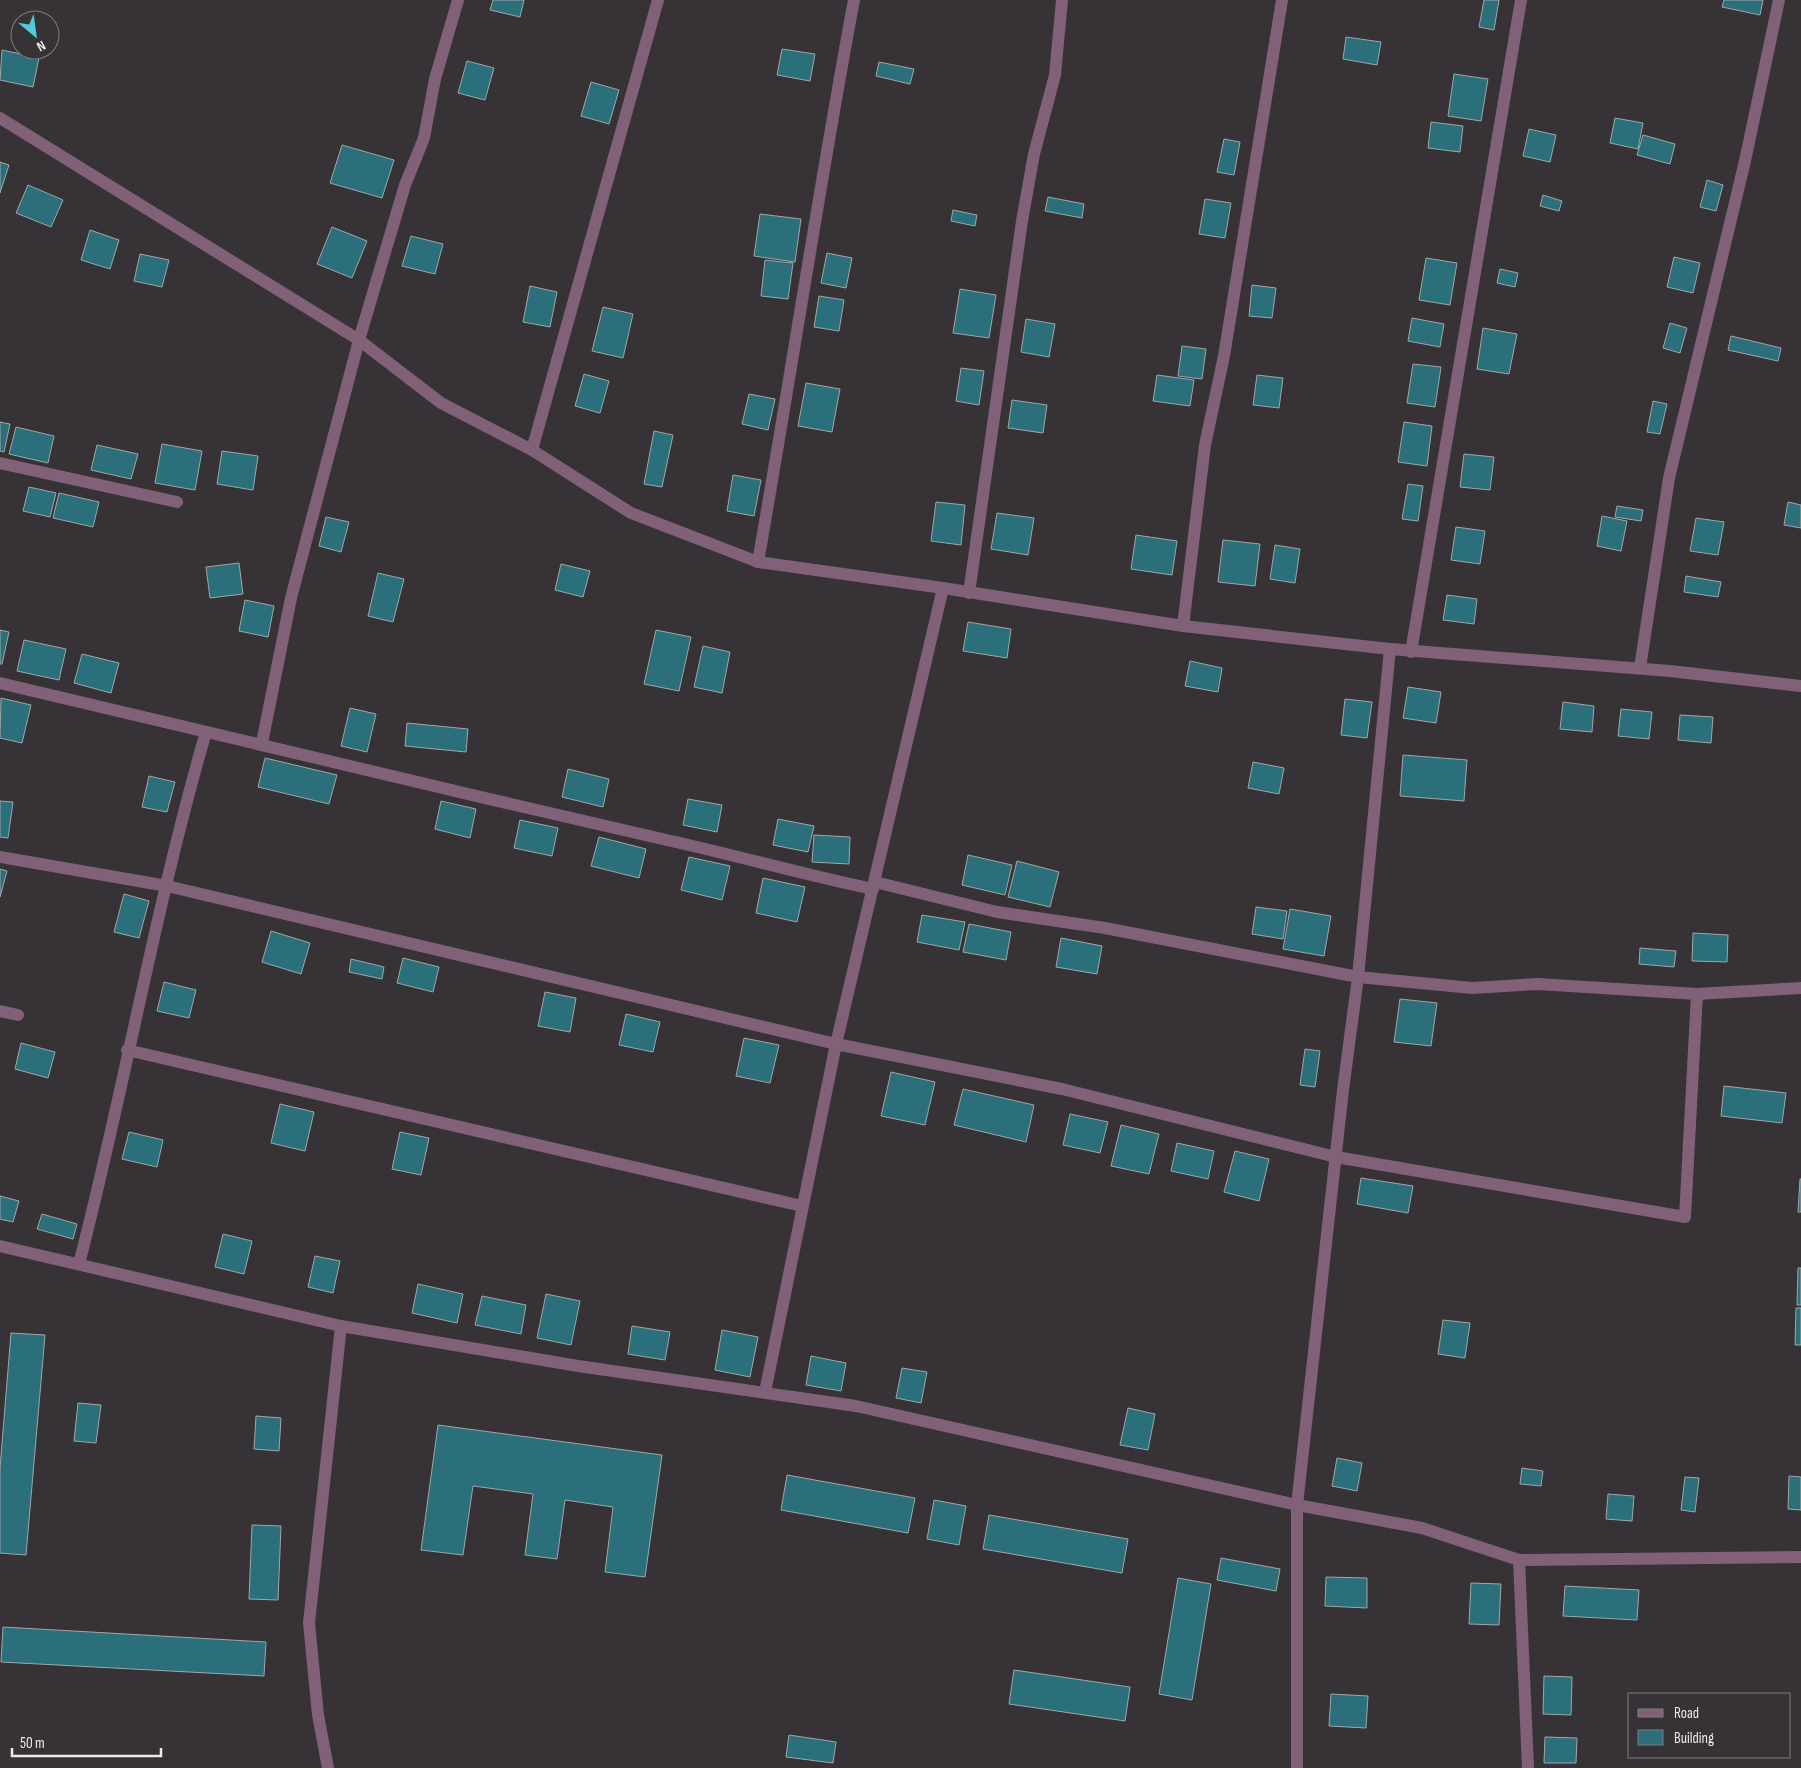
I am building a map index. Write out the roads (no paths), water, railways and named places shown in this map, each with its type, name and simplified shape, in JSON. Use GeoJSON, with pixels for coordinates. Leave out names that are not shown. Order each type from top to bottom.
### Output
{"type":"FeatureCollection","features":[{"type":"Feature","properties":{"kind":"street"},"geometry":{"type":"LineString","coordinates":[[262,744],[291,598],[359,340],[405,185],[424,138],[435,79],[458,0]]}},
{"type":"Feature","properties":{"kind":"street"},"geometry":{"type":"LineString","coordinates":[[532,450],[658,0]]}},
{"type":"Feature","properties":{"kind":"street"},"geometry":{"type":"LineString","coordinates":[[758,562],[799,328],[826,148],[854,0]]}},
{"type":"Feature","properties":{"kind":"street"},"geometry":{"type":"LineString","coordinates":[[969,593],[1022,221],[1034,154],[1055,75],[1062,0]]}},
{"type":"Feature","properties":{"kind":"street"},"geometry":{"type":"LineString","coordinates":[[1183,626],[1206,445],[1224,356],[1282,0]]}},
{"type":"Feature","properties":{"kind":"street"},"geometry":{"type":"LineString","coordinates":[[1411,652],[1521,0]]}},
{"type":"Feature","properties":{"kind":"street"},"geometry":{"type":"LineString","coordinates":[[1640,668],[1669,478],[1744,160],[1779,0]]}},
{"type":"Feature","properties":{"kind":"street"},"geometry":{"type":"LineString","coordinates":[[0,118],[359,340],[441,403],[532,450],[632,513],[758,562],[943,588],[1183,626],[1411,652],[1640,668],[1801,686]]}},
{"type":"Feature","properties":{"kind":"street"},"geometry":{"type":"LineString","coordinates":[[0,463],[177,502]]}},
{"type":"Feature","properties":{"kind":"street"},"geometry":{"type":"LineString","coordinates":[[765,1392],[836,1044],[943,588]]}},
{"type":"Feature","properties":{"kind":"street"},"geometry":{"type":"LineString","coordinates":[[1297,1768],[1297,1506],[1358,976],[1390,649]]}},
{"type":"Feature","properties":{"kind":"street"},"geometry":{"type":"LineString","coordinates":[[0,683],[262,744],[354,768],[997,912],[1105,928],[1358,976],[1472,988],[1538,984],[1697,994],[1801,988]]}},
{"type":"Feature","properties":{"kind":"street"},"geometry":{"type":"LineString","coordinates":[[79,1264],[95,1201],[127,1050],[192,780],[206,732]]}},
{"type":"Feature","properties":{"kind":"street"},"geometry":{"type":"LineString","coordinates":[[0,857],[167,886],[836,1044],[1062,1089],[1336,1157],[1684,1217],[1697,994]]}},
{"type":"Feature","properties":{"kind":"street"},"geometry":{"type":"LineString","coordinates":[[0,1011],[18,1015]]}},
{"type":"Feature","properties":{"kind":"street"},"geometry":{"type":"LineString","coordinates":[[127,1050],[802,1206]]}},
{"type":"Feature","properties":{"kind":"street"},"geometry":{"type":"LineString","coordinates":[[0,1246],[341,1326],[578,1366],[856,1406],[1297,1506],[1422,1528],[1519,1560],[1801,1557]]}},
{"type":"Feature","properties":{"kind":"street"},"geometry":{"type":"LineString","coordinates":[[328,1768],[318,1715],[310,1623],[341,1326]]}},
{"type":"Feature","properties":{"kind":"street"},"geometry":{"type":"LineString","coordinates":[[1519,1560],[1528,1768]]}}]}
